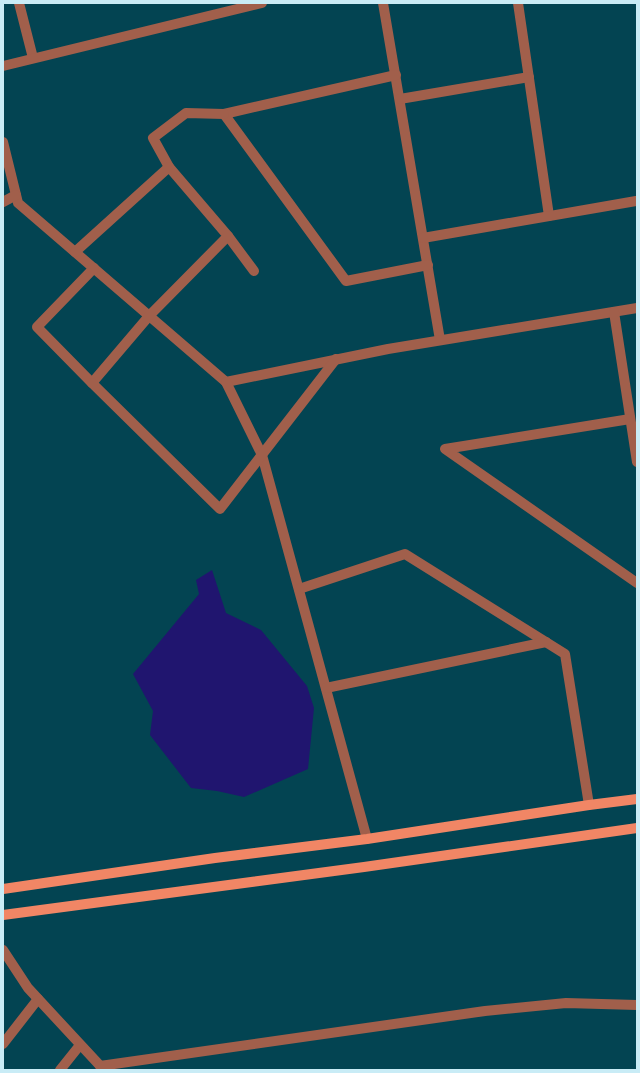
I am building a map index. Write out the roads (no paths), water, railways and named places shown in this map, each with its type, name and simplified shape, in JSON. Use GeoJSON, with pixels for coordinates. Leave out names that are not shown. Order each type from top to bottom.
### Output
{"type":"FeatureCollection","features":[{"type":"Feature","properties":{"kind":"main road"},"geometry":{"type":"LineString","coordinates":[[3,889],[215,858],[367,839],[637,799]]}},
{"type":"Feature","properties":{"kind":"main road"},"geometry":{"type":"LineString","coordinates":[[3,915],[364,867],[637,828]]}},
{"type":"Feature","properties":{"kind":"street"},"geometry":{"type":"LineString","coordinates":[[19,3],[34,58]]}},
{"type":"Feature","properties":{"kind":"street"},"geometry":{"type":"LineString","coordinates":[[384,3],[440,340]]}},
{"type":"Feature","properties":{"kind":"street"},"geometry":{"type":"LineString","coordinates":[[518,3],[550,216]]}},
{"type":"Feature","properties":{"kind":"street"},"geometry":{"type":"LineString","coordinates":[[3,66],[256,4]]}},
{"type":"Feature","properties":{"kind":"street"},"geometry":{"type":"LineString","coordinates":[[254,271],[228,236],[169,167],[153,138],[186,113],[224,114],[396,75]]}},
{"type":"Feature","properties":{"kind":"street"},"geometry":{"type":"LineString","coordinates":[[400,99],[530,77]]}},
{"type":"Feature","properties":{"kind":"street"},"geometry":{"type":"LineString","coordinates":[[224,114],[346,281],[428,265]]}},
{"type":"Feature","properties":{"kind":"street"},"geometry":{"type":"LineString","coordinates":[[3,142],[6,168],[18,203],[226,382],[262,455],[367,839]]}},
{"type":"Feature","properties":{"kind":"street"},"geometry":{"type":"LineString","coordinates":[[75,252],[169,167]]}},
{"type":"Feature","properties":{"kind":"street"},"geometry":{"type":"LineString","coordinates":[[3,202],[16,195]]}},
{"type":"Feature","properties":{"kind":"street"},"geometry":{"type":"LineString","coordinates":[[423,238],[636,201]]}},
{"type":"Feature","properties":{"kind":"street"},"geometry":{"type":"LineString","coordinates":[[92,383],[149,316],[228,236]]}},
{"type":"Feature","properties":{"kind":"street"},"geometry":{"type":"LineString","coordinates":[[94,268],[37,327],[220,509],[336,359]]}},
{"type":"Feature","properties":{"kind":"street"},"geometry":{"type":"LineString","coordinates":[[226,382],[336,359],[440,340],[637,308]]}},
{"type":"Feature","properties":{"kind":"street"},"geometry":{"type":"LineString","coordinates":[[614,312],[637,462]]}},
{"type":"Feature","properties":{"kind":"street"},"geometry":{"type":"LineString","coordinates":[[630,419],[445,449],[637,583]]}},
{"type":"Feature","properties":{"kind":"street"},"geometry":{"type":"LineString","coordinates":[[299,589],[405,554],[565,654],[589,805]]}},
{"type":"Feature","properties":{"kind":"street"},"geometry":{"type":"LineString","coordinates":[[326,688],[546,642]]}},
{"type":"Feature","properties":{"kind":"street"},"geometry":{"type":"LineString","coordinates":[[3,950],[28,988],[102,1068],[485,1011],[566,1003],[637,1005]]}},
{"type":"Feature","properties":{"kind":"street"},"geometry":{"type":"LineString","coordinates":[[3,1044],[38,999]]}},
{"type":"Feature","properties":{"kind":"street"},"geometry":{"type":"LineString","coordinates":[[60,1070],[80,1045]]}}]}
